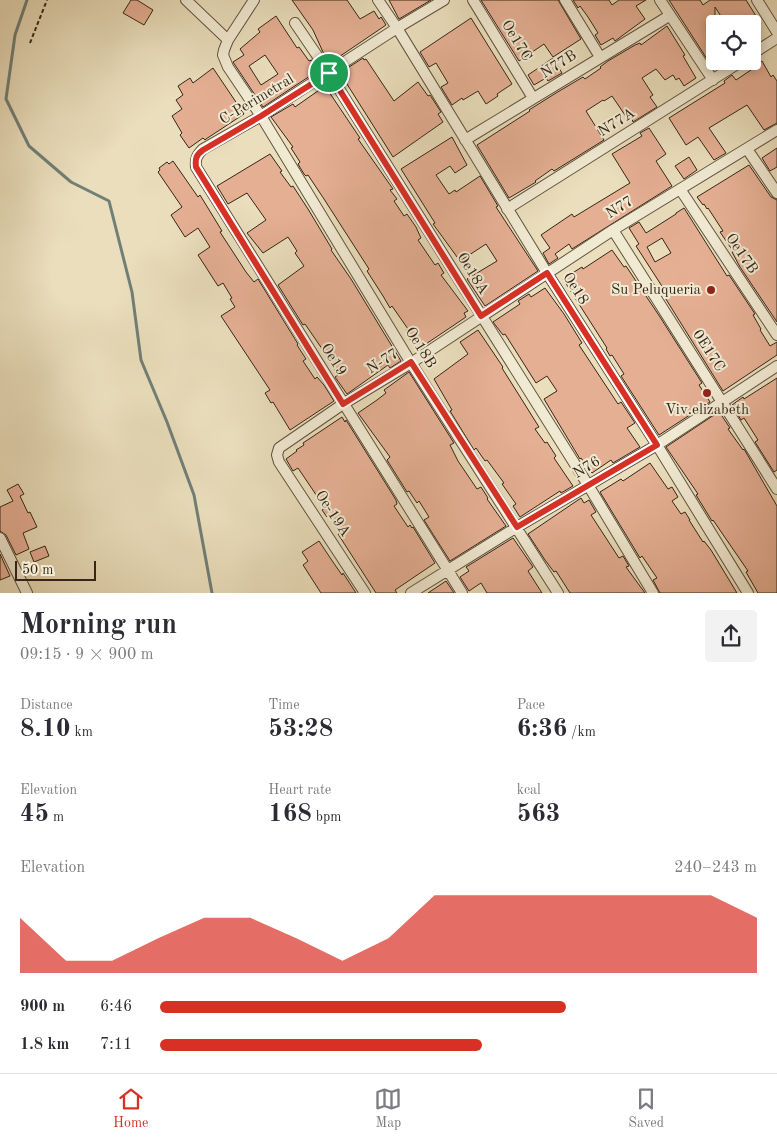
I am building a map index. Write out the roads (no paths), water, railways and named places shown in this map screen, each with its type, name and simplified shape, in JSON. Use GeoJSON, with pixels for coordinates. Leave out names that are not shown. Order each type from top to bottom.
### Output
{"type":"FeatureCollection","features":[{"type":"Feature","properties":{"kind":"street"},"geometry":{"type":"LineString","coordinates":[[186,0],[228,40],[254,0]]}},
{"type":"Feature","properties":{"kind":"street","name":"Oe18"},"geometry":{"type":"LineString","coordinates":[[378,0],[748,593]]}},
{"type":"Feature","properties":{"kind":"street","name":"C-Perimetral"},"geometry":{"type":"LineString","coordinates":[[196,167],[196,158],[203,150],[261,116],[397,28],[444,0]]}},
{"type":"Feature","properties":{"kind":"street","name":"Oe17C"},"geometry":{"type":"LineString","coordinates":[[473,0],[533,98]]}},
{"type":"Feature","properties":{"kind":"street"},"geometry":{"type":"LineString","coordinates":[[565,0],[600,57]]}},
{"type":"Feature","properties":{"kind":"street"},"geometry":{"type":"LineString","coordinates":[[660,0],[713,80]]}},
{"type":"Feature","properties":{"kind":"street"},"geometry":{"type":"LineString","coordinates":[[758,0],[777,32]]}},
{"type":"Feature","properties":{"kind":"street","name":"N77B"},"geometry":{"type":"LineString","coordinates":[[465,140],[669,16]]}},
{"type":"Feature","properties":{"kind":"street","name":"Oe18A"},"geometry":{"type":"LineString","coordinates":[[295,23],[329,73],[588,485],[653,593]]}},
{"type":"Feature","properties":{"kind":"street"},"geometry":{"type":"LineString","coordinates":[[761,48],[777,38]]}},
{"type":"Feature","properties":{"kind":"street","name":"Oe18B"},"geometry":{"type":"LineString","coordinates":[[228,40],[223,55],[228,67],[261,116],[411,362],[558,593]]}},
{"type":"Feature","properties":{"kind":"street","name":"N77A"},"geometry":{"type":"LineString","coordinates":[[508,209],[728,70]]}},
{"type":"Feature","properties":{"kind":"street","name":"N77"},"geometry":{"type":"LineString","coordinates":[[481,316],[613,230],[777,130]]}},
{"type":"Feature","properties":{"kind":"street"},"geometry":{"type":"LineString","coordinates":[[748,149],[777,193]]}},
{"type":"Feature","properties":{"kind":"street","name":"Oe19"},"geometry":{"type":"LineString","coordinates":[[196,167],[462,593]]}},
{"type":"Feature","properties":{"kind":"street","name":"Oe17B"},"geometry":{"type":"LineString","coordinates":[[680,189],[777,335]]}},
{"type":"Feature","properties":{"kind":"street","name":"0E17C"},"geometry":{"type":"LineString","coordinates":[[613,230],[777,489]]}},
{"type":"Feature","properties":{"kind":"street","name":"N-77"},"geometry":{"type":"LineString","coordinates":[[277,451],[343,404],[481,316]]}},
{"type":"Feature","properties":{"kind":"street","name":"N76"},"geometry":{"type":"LineString","coordinates":[[411,593],[517,527],[657,445],[777,366]]}},
{"type":"Feature","properties":{"kind":"street","name":"Oe-19A"},"geometry":{"type":"LineString","coordinates":[[277,451],[279,462],[365,593]]}},
{"type":"Feature","properties":{"kind":"street"},"geometry":{"type":"LineString","coordinates":[[0,538],[27,593]]}},
{"type":"Feature","properties":{"kind":"waterway"},"geometry":{"type":"LineString","coordinates":[[27,0],[15,35],[6,99],[29,146],[71,182],[109,201],[132,292],[141,360],[167,422],[194,495],[212,593]]}},
{"type":"Feature","properties":{"kind":"place","name":"Su Peluqueria"},"geometry":{"type":"Point","coordinates":[711,290]}},
{"type":"Feature","properties":{"kind":"place","name":"Viv.elizabeth"},"geometry":{"type":"Point","coordinates":[707,393]}}]}
